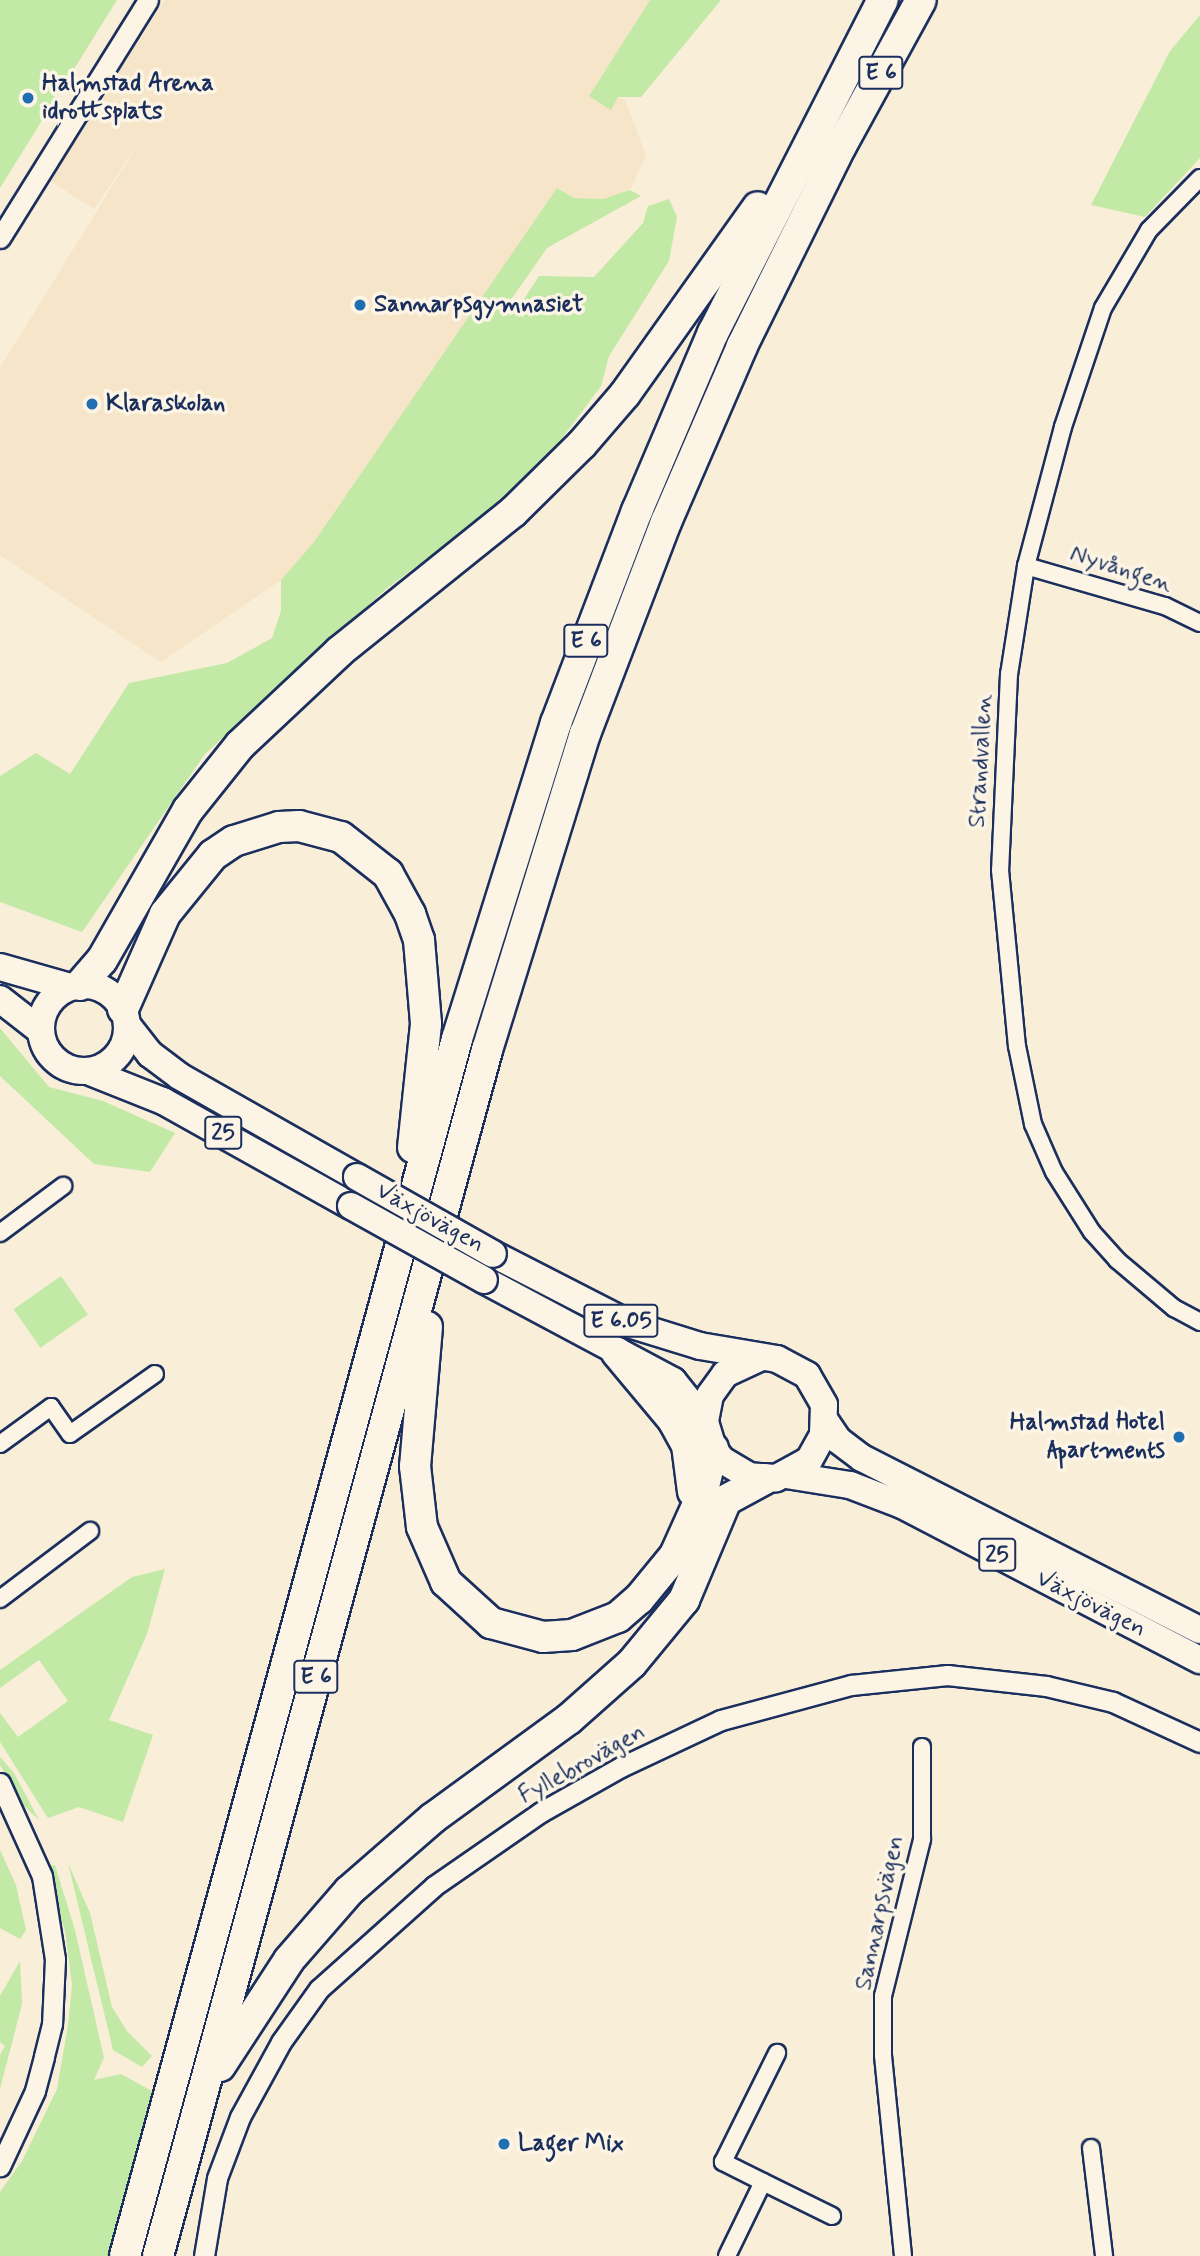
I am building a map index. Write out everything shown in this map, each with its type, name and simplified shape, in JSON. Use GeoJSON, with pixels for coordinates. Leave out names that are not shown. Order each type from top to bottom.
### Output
{"type":"FeatureCollection","features":[{"type":"Feature","properties":{"kind":"highway","name":"E 6"},"geometry":{"type":"LineString","coordinates":[[125,2256],[495,908],[591,627],[713,332],[813,130],[883,0]]}},
{"type":"Feature","properties":{"kind":"highway","name":"E 6"},"geometry":{"type":"LineString","coordinates":[[158,2256],[525,920],[621,638],[742,346],[841,146],[921,0]]}},
{"type":"Feature","properties":{"kind":"highway"},"geometry":{"type":"LineString","coordinates":[[41,1031],[50,1001],[75,986],[102,960],[188,810],[240,745],[330,660],[513,512],[582,444],[625,394],[813,130]]}},
{"type":"Feature","properties":{"kind":"highway"},"geometry":{"type":"LineString","coordinates":[[89,1072],[118,1056],[125,1017],[147,951],[180,891],[213,855],[234,841],[279,827],[299,826],[341,837],[372,858],[410,914],[424,966],[426,1024],[402,1245]]}},
{"type":"Feature","properties":{"kind":"highway","name":"Växjövägen"},"geometry":{"type":"LineString","coordinates":[[0,967],[75,986],[105,990],[150,1054],[179,1076],[493,1254],[629,1325],[760,1358],[777,1359],[807,1375],[818,1389],[826,1422],[838,1440],[862,1458],[1200,1630]]}},
{"type":"Feature","properties":{"kind":"highway","name":"Växjövägen"},"geometry":{"type":"LineString","coordinates":[[0,999],[41,1031],[55,1061],[71,1070],[89,1072],[163,1101],[484,1280],[673,1381],[735,1470],[850,1485],[902,1505],[1200,1660]]}},
{"type":"Feature","properties":{"kind":"highway"},"geometry":{"type":"LineString","coordinates":[[436,1237],[415,1466],[422,1527],[431,1554],[453,1590],[491,1623],[517,1633],[572,1635],[618,1617],[639,1599],[675,1555],[702,1495],[709,1434],[710,1395],[725,1374],[760,1358]]}},
{"type":"Feature","properties":{"kind":"highway"},"geometry":{"type":"LineString","coordinates":[[617,1353],[673,1420],[687,1445],[694,1491],[689,1526]]}},
{"type":"Feature","properties":{"kind":"highway"},"geometry":{"type":"LineString","coordinates":[[203,2093],[260,2001],[316,1925],[387,1855],[569,1719],[632,1663],[684,1600],[726,1500],[809,1460],[826,1422]]}},
{"type":"Feature","properties":{"kind":"street"},"geometry":{"type":"LineString","coordinates":[[0,238],[148,0]]}},
{"type":"Feature","properties":{"kind":"street","name":"Strandvallen"},"geometry":{"type":"LineString","coordinates":[[1200,178],[1149,230],[1103,308],[1063,427],[1026,566],[1005,719],[1000,870],[1017,1046],[1033,1124],[1054,1172],[1092,1232],[1150,1290],[1200,1322]]}},
{"type":"Feature","properties":{"kind":"street","name":"Nyvången"},"geometry":{"type":"LineString","coordinates":[[1026,566],[1165,606],[1200,622]]}},
{"type":"Feature","properties":{"kind":"street"},"geometry":{"type":"LineString","coordinates":[[0,1233],[63,1186]]}},
{"type":"Feature","properties":{"kind":"street"},"geometry":{"type":"LineString","coordinates":[[0,1444],[51,1407],[71,1434],[155,1374]]}},
{"type":"Feature","properties":{"kind":"street"},"geometry":{"type":"LineString","coordinates":[[0,1599],[90,1531]]}},
{"type":"Feature","properties":{"kind":"street","name":"Fyllebrovägen"},"geometry":{"type":"LineString","coordinates":[[204,2256],[217,2178],[240,2117],[281,2042],[319,1989],[434,1886],[541,1812],[621,1767],[721,1720],[850,1685],[947,1675],[1046,1686],[1113,1702],[1200,1742]]}},
{"type":"Feature","properties":{"kind":"street","name":"Sannarpsvägen"},"geometry":{"type":"LineString","coordinates":[[903,2256],[883,2055],[883,1996],[922,1839],[922,1747]]}},
{"type":"Feature","properties":{"kind":"street"},"geometry":{"type":"LineString","coordinates":[[0,1783],[22,1826],[42,1876],[55,1959],[53,2004],[35,2091],[0,2166]]}},
{"type":"Feature","properties":{"kind":"street"},"geometry":{"type":"LineString","coordinates":[[777,2053],[723,2162],[832,2216]]}},
{"type":"Feature","properties":{"kind":"street"},"geometry":{"type":"LineString","coordinates":[[1091,2148],[1104,2256]]}},
{"type":"Feature","properties":{"kind":"street"},"geometry":{"type":"LineString","coordinates":[[727,2256],[763,2182]]}},
{"type":"Feature","properties":{"kind":"shaded area","name":"Sannarpsgymnasiet"},"geometry":{"type":"Polygon","coordinates":[[[165,0],[650,0],[589,96],[625,99],[646,156],[630,190],[603,199],[574,198],[558,188],[314,542],[281,580],[161,662],[0,555],[0,368],[142,138],[94,209],[49,180],[165,0]]]}},
{"type":"Feature","properties":{"kind":"green space","name":"Halmstad Arena idrottsplats"},"geometry":{"type":"Polygon","coordinates":[[[0,0],[117,0],[0,188],[0,0]]]}},
{"type":"Feature","properties":{"kind":"green space"},"geometry":{"type":"Polygon","coordinates":[[[650,0],[721,0],[641,97],[618,97],[611,110],[589,96],[650,0]]]}},
{"type":"Feature","properties":{"kind":"green space"},"geometry":{"type":"Polygon","coordinates":[[[1200,15],[1200,158],[1145,217],[1091,205],[1170,51],[1200,15]]]}},
{"type":"Feature","properties":{"kind":"green space"},"geometry":{"type":"Polygon","coordinates":[[[557,188],[574,198],[603,199],[630,190],[641,196],[547,248],[508,304],[517,310],[539,276],[594,277],[643,223],[648,206],[669,199],[677,217],[669,261],[609,356],[601,386],[557,445],[491,511],[386,589],[205,754],[82,932],[0,902],[0,776],[36,753],[70,774],[129,683],[227,663],[272,638],[281,611],[281,580],[314,542],[557,188]]]}},
{"type":"Feature","properties":{"kind":"green space"},"geometry":{"type":"Polygon","coordinates":[[[0,1028],[49,1087],[103,1101],[175,1133],[150,1172],[94,1164],[0,1076],[0,1028]]]}},
{"type":"Feature","properties":{"kind":"green space"},"geometry":{"type":"Polygon","coordinates":[[[61,1276],[88,1315],[40,1348],[13,1309],[61,1276]]]}},
{"type":"Feature","properties":{"kind":"green space"},"geometry":{"type":"Polygon","coordinates":[[[165,1569],[147,1634],[109,1720],[153,1735],[123,1822],[79,1807],[48,1818],[0,1742],[0,1713],[18,1737],[68,1701],[39,1660],[0,1688],[0,1670],[132,1577],[165,1569]]]}},
{"type":"Feature","properties":{"kind":"green space"},"geometry":{"type":"Polygon","coordinates":[[[0,1757],[14,1773],[39,1820],[23,1805],[0,1765],[0,1757]]]}},
{"type":"Feature","properties":{"kind":"green space"},"geometry":{"type":"Polygon","coordinates":[[[0,1850],[16,1885],[26,1930],[20,1939],[0,1928],[0,1850]]]}},
{"type":"Feature","properties":{"kind":"green space"},"geometry":{"type":"Polygon","coordinates":[[[68,1863],[90,1913],[112,2007],[127,2031],[152,2056],[142,2067],[113,2050],[68,1863]]]}},
{"type":"Feature","properties":{"kind":"green space"},"geometry":{"type":"Polygon","coordinates":[[[55,1865],[75,1930],[104,2058],[94,2080],[121,2074],[159,2095],[112,2256],[0,2256],[0,2192],[22,2161],[57,2089],[68,2025],[72,1985],[65,1931],[49,1880],[49,1866],[55,1865]]]}},
{"type":"Feature","properties":{"kind":"green space"},"geometry":{"type":"Polygon","coordinates":[[[20,1961],[22,2004],[0,2089],[0,2055],[5,2046],[0,2042],[0,1996],[20,1961]]]}},
{"type":"Feature","properties":{"kind":"place","name":"Halmstad Arena idrottsplats"},"geometry":{"type":"Point","coordinates":[28,98]}},
{"type":"Feature","properties":{"kind":"place","name":"Sannarpsgymnasiet"},"geometry":{"type":"Point","coordinates":[360,305]}},
{"type":"Feature","properties":{"kind":"place","name":"Klaraskolan"},"geometry":{"type":"Point","coordinates":[92,404]}},
{"type":"Feature","properties":{"kind":"place","name":"Halmstad Hotel Apartments"},"geometry":{"type":"Point","coordinates":[1179,1437]}},
{"type":"Feature","properties":{"kind":"place","name":"Lager Mix"},"geometry":{"type":"Point","coordinates":[504,2144]}}]}
